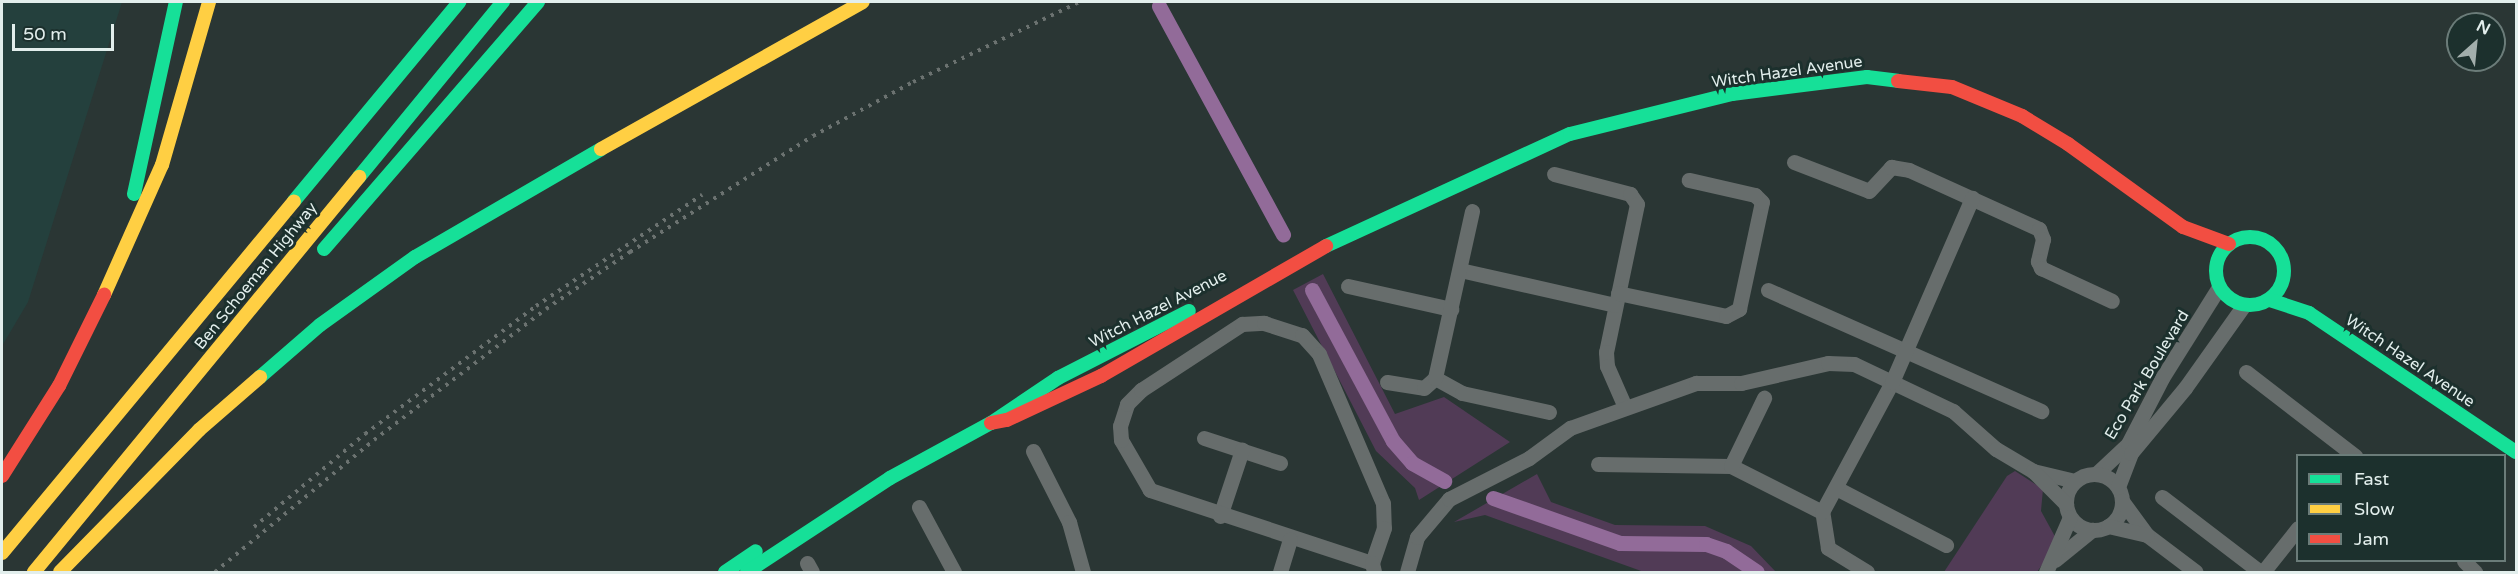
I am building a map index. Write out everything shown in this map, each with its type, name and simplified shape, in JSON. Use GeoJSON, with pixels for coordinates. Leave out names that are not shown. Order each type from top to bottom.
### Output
{"type":"FeatureCollection","features":[{"type":"Feature","properties":{"kind":"main road"},"geometry":{"type":"LineString","coordinates":[[109,289],[162,80],[176,2]]}},
{"type":"Feature","properties":{"kind":"main road"},"geometry":{"type":"LineString","coordinates":[[2,476],[59,386],[109,289],[162,165],[209,2]]}},
{"type":"Feature","properties":{"kind":"main road","name":"Ben Schoeman Highway"},"geometry":{"type":"LineString","coordinates":[[2,553],[459,2]]}},
{"type":"Feature","properties":{"kind":"main road","name":"Ben Schoeman Highway"},"geometry":{"type":"LineString","coordinates":[[34,573],[503,2]]}},
{"type":"Feature","properties":{"kind":"main road"},"geometry":{"type":"LineString","coordinates":[[317,258],[538,2]]}},
{"type":"Feature","properties":{"kind":"main road"},"geometry":{"type":"LineString","coordinates":[[60,573],[199,430],[329,318],[415,257],[513,198],[863,2]]}},
{"type":"Feature","properties":{"kind":"main road","name":"Witch Hazel Avenue"},"geometry":{"type":"LineString","coordinates":[[747,573],[890,478],[991,423],[1007,420],[1118,367],[1346,235],[1570,134],[1635,119],[1848,92],[1911,93],[1948,100],[1995,117],[2131,192],[2183,227],[2229,244]]}},
{"type":"Feature","properties":{"kind":"main road","name":"Witch Hazel Avenue"},"geometry":{"type":"LineString","coordinates":[[2183,227],[2216,266]]}},
{"type":"Feature","properties":{"kind":"main road"},"geometry":{"type":"LineString","coordinates":[[2246,237],[2265,240],[2280,254],[2284,277],[2270,300],[2244,305],[2234,302],[2219,287],[2216,266],[2229,244],[2246,237]]}},
{"type":"Feature","properties":{"kind":"main road","name":"Witch Hazel Avenue"},"geometry":{"type":"LineString","coordinates":[[2284,277],[2309,313]]}},
{"type":"Feature","properties":{"kind":"main road","name":"Witch Hazel Avenue"},"geometry":{"type":"LineString","coordinates":[[2270,300],[2309,313],[2517,452]]}},
{"type":"Feature","properties":{"kind":"main road"},"geometry":{"type":"LineString","coordinates":[[49,554],[132,470],[225,364]]}},
{"type":"Feature","properties":{"kind":"main road","name":"Witch Hazel Avenue"},"geometry":{"type":"LineString","coordinates":[[2493,435],[2517,442]]}},
{"type":"Feature","properties":{"kind":"main road","name":"Witch Hazel Avenue"},"geometry":{"type":"LineString","coordinates":[[725,573],[781,533],[870,484],[890,478]]}},
{"type":"Feature","properties":{"kind":"street"},"geometry":{"type":"LineString","coordinates":[[1794,162],[1869,191],[1891,167],[1898,166],[1972,198],[2042,231],[2037,261],[2041,268],[2112,301]]}},
{"type":"Feature","properties":{"kind":"street"},"geometry":{"type":"LineString","coordinates":[[1554,174],[1630,194],[1636,200],[1637,210],[1616,299],[1606,360],[1626,407]]}},
{"type":"Feature","properties":{"kind":"street"},"geometry":{"type":"LineString","coordinates":[[1460,270],[1616,299],[1726,316],[1739,309],[1762,202],[1755,195],[1689,180]]}},
{"type":"Feature","properties":{"kind":"street"},"geometry":{"type":"LineString","coordinates":[[1867,573],[1828,548],[1822,512],[1892,382],[1972,198]]}},
{"type":"Feature","properties":{"kind":"street"},"geometry":{"type":"LineString","coordinates":[[1387,382],[1424,388],[1435,378],[1472,211]]}},
{"type":"Feature","properties":{"kind":"street"},"geometry":{"type":"LineString","coordinates":[[1347,286],[1451,309]]}},
{"type":"Feature","properties":{"kind":"street","name":"Eco Park Boulevard"},"geometry":{"type":"LineString","coordinates":[[2096,474],[2128,444],[2162,378],[2219,287]]}},
{"type":"Feature","properties":{"kind":"street"},"geometry":{"type":"LineString","coordinates":[[1768,290],[2041,411]]}},
{"type":"Feature","properties":{"kind":"street","name":"Eco Park Boulevard"},"geometry":{"type":"LineString","coordinates":[[2120,494],[2131,453],[2185,388],[2244,305]]}},
{"type":"Feature","properties":{"kind":"street"},"geometry":{"type":"LineString","coordinates":[[1264,323],[1302,335],[1319,354],[1383,503],[1384,528],[1373,568],[1220,516],[1159,495],[1145,484],[1121,440],[1122,416],[1126,404],[1141,390],[1242,324],[1264,323]]}},
{"type":"Feature","properties":{"kind":"street"},"geometry":{"type":"LineString","coordinates":[[1407,573],[1417,537],[1449,498],[1529,458],[1570,428],[1696,383],[1741,383],[1828,363],[1854,364],[1953,411],[1996,449],[2033,471],[2075,481],[2096,474],[2109,478],[2147,534],[2196,573]]}},
{"type":"Feature","properties":{"kind":"street"},"geometry":{"type":"LineString","coordinates":[[2246,372],[2352,454]]}},
{"type":"Feature","properties":{"kind":"street"},"geometry":{"type":"LineString","coordinates":[[1435,378],[1462,393],[1549,412]]}},
{"type":"Feature","properties":{"kind":"street"},"geometry":{"type":"LineString","coordinates":[[1731,466],[1764,398]]}},
{"type":"Feature","properties":{"kind":"street"},"geometry":{"type":"LineString","coordinates":[[1204,438],[1280,463]]}},
{"type":"Feature","properties":{"kind":"street"},"geometry":{"type":"LineString","coordinates":[[1220,516],[1242,450]]}},
{"type":"Feature","properties":{"kind":"street"},"geometry":{"type":"LineString","coordinates":[[1033,451],[1069,522],[1083,573]]}},
{"type":"Feature","properties":{"kind":"street"},"geometry":{"type":"LineString","coordinates":[[1598,464],[1731,466],[1822,512]]}},
{"type":"Feature","properties":{"kind":"street"},"geometry":{"type":"LineString","coordinates":[[2033,471],[2080,526],[2092,530]]}},
{"type":"Feature","properties":{"kind":"street"},"geometry":{"type":"LineString","coordinates":[[2050,566],[2075,481]]}},
{"type":"Feature","properties":{"kind":"street"},"geometry":{"type":"LineString","coordinates":[[1836,488],[1946,545]]}},
{"type":"Feature","properties":{"kind":"street"},"geometry":{"type":"LineString","coordinates":[[2108,526],[2119,516],[2120,494]]}},
{"type":"Feature","properties":{"kind":"street"},"geometry":{"type":"LineString","coordinates":[[2162,497],[2262,573],[2296,530]]}},
{"type":"Feature","properties":{"kind":"street"},"geometry":{"type":"LineString","coordinates":[[919,507],[954,573]]}},
{"type":"Feature","properties":{"kind":"street"},"geometry":{"type":"LineString","coordinates":[[2050,566],[2092,530],[2108,526],[2147,534]]}},
{"type":"Feature","properties":{"kind":"street"},"geometry":{"type":"LineString","coordinates":[[1280,573],[1290,539]]}},
{"type":"Feature","properties":{"kind":"shaded area"},"geometry":{"type":"Polygon","coordinates":[[[2,2],[122,2],[28,302],[2,346],[2,2]]]}},
{"type":"Feature","properties":{"kind":"shaded area"},"geometry":{"type":"Polygon","coordinates":[[[1323,274],[1395,414],[1444,397],[1510,442],[1419,500],[1415,488],[1376,451],[1293,290],[1323,274]]]}},
{"type":"Feature","properties":{"kind":"shaded area"},"geometry":{"type":"Polygon","coordinates":[[[2015,471],[2043,489],[2041,511],[2058,542],[2037,572],[1944,572],[2007,476],[2015,471]]]}},
{"type":"Feature","properties":{"kind":"shaded area"},"geometry":{"type":"Polygon","coordinates":[[[1537,474],[1551,502],[1615,525],[1705,526],[1751,546],[1776,572],[1644,572],[1485,515],[1454,522],[1537,474]]]}},
{"type":"Feature","properties":{"kind":"waterway"},"geometry":{"type":"LineString","coordinates":[[1159,6],[1283,234]]}},
{"type":"Feature","properties":{"kind":"waterway"},"geometry":{"type":"LineString","coordinates":[[1312,290],[1393,441],[1412,463],[1444,481]]}},
{"type":"Feature","properties":{"kind":"waterway"},"geometry":{"type":"LineString","coordinates":[[1493,498],[1620,543],[1706,544],[1726,551],[1757,572]]}},
{"type":"Feature","properties":{"kind":"railway"},"geometry":{"type":"LineString","coordinates":[[215,572],[374,440],[546,309],[630,252],[813,136],[913,82],[1079,2]]}},
{"type":"Feature","properties":{"kind":"railway"},"geometry":{"type":"LineString","coordinates":[[254,527],[365,434],[536,306],[702,195]]}},
{"type":"Feature","properties":{"kind":"traffic: fast"},"geometry":{"type":"LineString","coordinates":[[134,194],[176,2]]}},
{"type":"Feature","properties":{"kind":"traffic: fast"},"geometry":{"type":"LineString","coordinates":[[294,201],[459,2]]}},
{"type":"Feature","properties":{"kind":"traffic: fast"},"geometry":{"type":"LineString","coordinates":[[359,177],[503,2]]}},
{"type":"Feature","properties":{"kind":"traffic: fast"},"geometry":{"type":"LineString","coordinates":[[324,249],[538,2]]}},
{"type":"Feature","properties":{"kind":"traffic: fast"},"geometry":{"type":"LineString","coordinates":[[1326,246],[1570,134],[1732,94],[1867,77],[1898,81]]}},
{"type":"Feature","properties":{"kind":"traffic: fast"},"geometry":{"type":"LineString","coordinates":[[260,377],[320,325],[415,257],[601,149]]}},
{"type":"Feature","properties":{"kind":"traffic: fast"},"geometry":{"type":"LineString","coordinates":[[2243,237],[2257,237],[2269,242],[2279,252],[2284,271],[2279,290],[2269,300],[2257,305],[2243,305],[2231,300],[2221,290],[2216,278],[2216,264],[2221,252],[2231,242],[2243,237]]}},
{"type":"Feature","properties":{"kind":"traffic: fast"},"geometry":{"type":"LineString","coordinates":[[2270,300],[2309,313],[2516,452]]}},
{"type":"Feature","properties":{"kind":"traffic: fast"},"geometry":{"type":"LineString","coordinates":[[747,572],[890,478],[991,423],[1058,378],[1189,311]]}},
{"type":"Feature","properties":{"kind":"traffic: fast"},"geometry":{"type":"LineString","coordinates":[[725,572],[756,551]]}},
{"type":"Feature","properties":{"kind":"traffic: slow"},"geometry":{"type":"LineString","coordinates":[[104,295],[162,165],[209,2]]}},
{"type":"Feature","properties":{"kind":"traffic: slow"},"geometry":{"type":"LineString","coordinates":[[601,149],[863,2]]}},
{"type":"Feature","properties":{"kind":"traffic: slow"},"geometry":{"type":"LineString","coordinates":[[34,572],[359,177]]}},
{"type":"Feature","properties":{"kind":"traffic: slow"},"geometry":{"type":"LineString","coordinates":[[2,553],[294,201]]}},
{"type":"Feature","properties":{"kind":"traffic: slow"},"geometry":{"type":"LineString","coordinates":[[60,572],[199,430],[260,377]]}},
{"type":"Feature","properties":{"kind":"traffic: jam"},"geometry":{"type":"LineString","coordinates":[[1898,81],[1952,87],[2022,116],[2068,144],[2183,227],[2229,244]]}},
{"type":"Feature","properties":{"kind":"traffic: jam"},"geometry":{"type":"LineString","coordinates":[[991,423],[1007,420],[1101,376],[1326,246]]}},
{"type":"Feature","properties":{"kind":"traffic: jam"},"geometry":{"type":"LineString","coordinates":[[2,476],[59,386],[104,295]]}}]}
